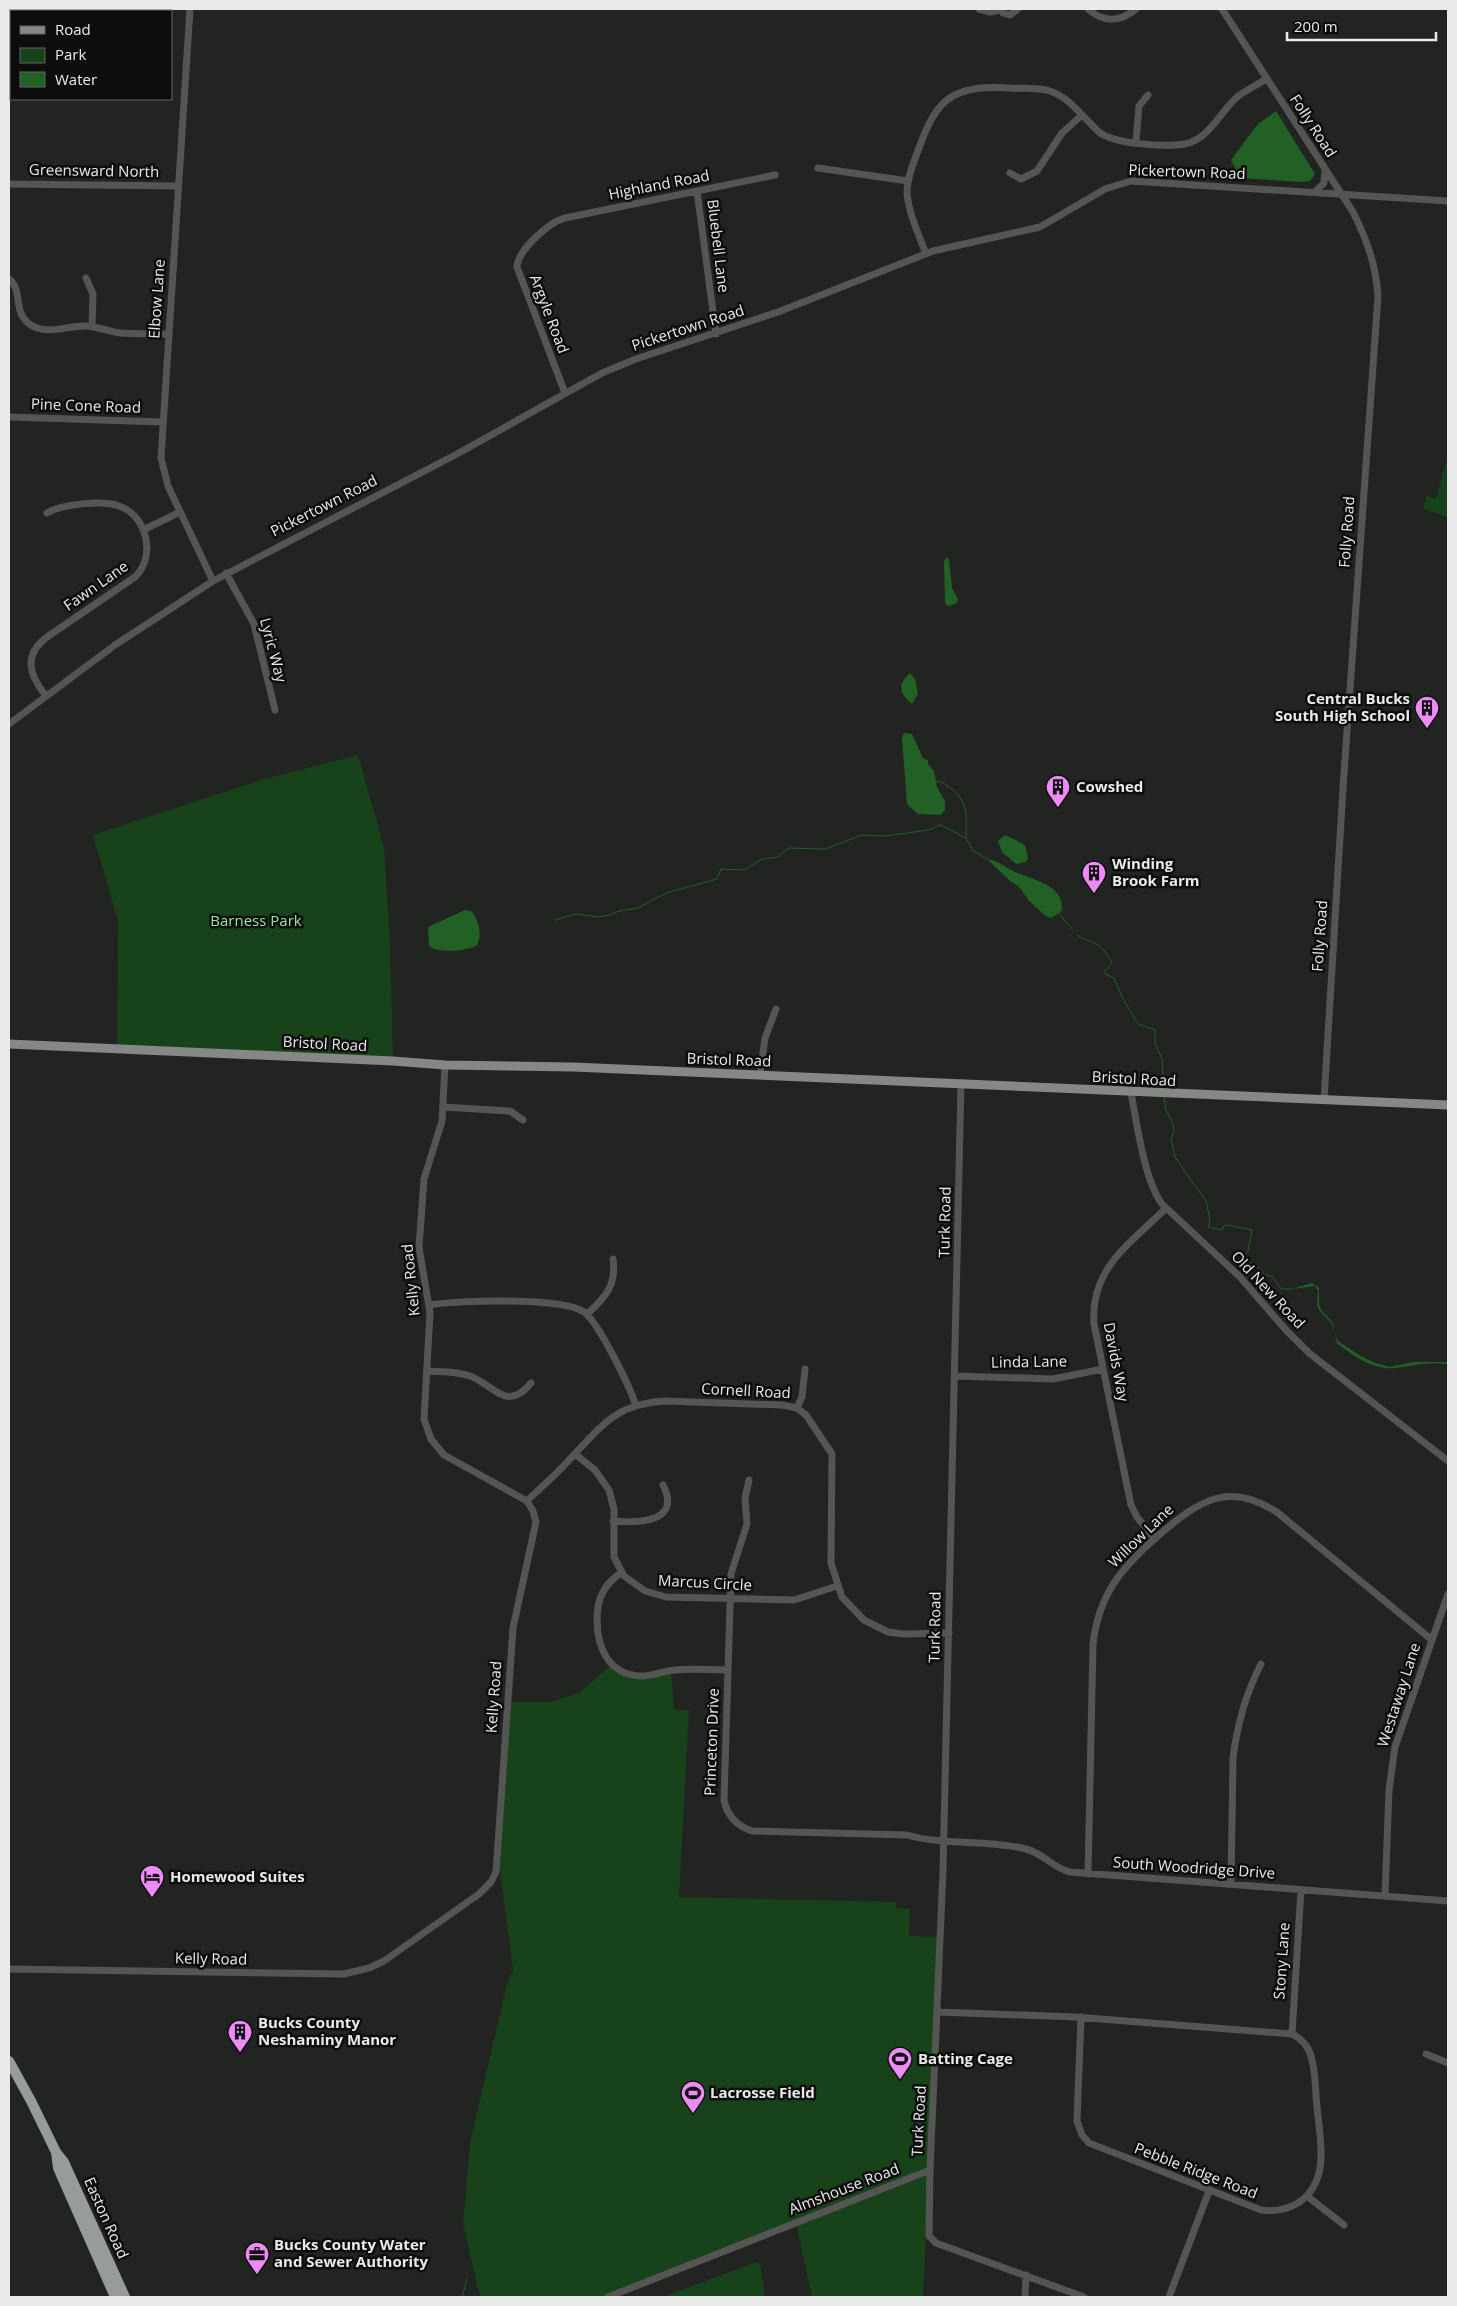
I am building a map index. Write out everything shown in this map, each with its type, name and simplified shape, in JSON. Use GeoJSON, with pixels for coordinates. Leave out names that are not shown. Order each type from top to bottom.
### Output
{"type":"FeatureCollection","features":[{"type":"Feature","properties":{"kind":"highway","name":"Easton Road"},"geometry":{"type":"LineString","coordinates":[[9,2061],[56,2152],[64,2162],[125,2297]]}},
{"type":"Feature","properties":{"kind":"highway","name":"Easton Road"},"geometry":{"type":"LineString","coordinates":[[56,2152],[58,2168],[115,2297]]}},
{"type":"Feature","properties":{"kind":"main road","name":"Bristol Road"},"geometry":{"type":"LineString","coordinates":[[9,1044],[383,1060],[445,1065],[573,1067],[1448,1106]]}},
{"type":"Feature","properties":{"kind":"street","name":"Elbow Lane"},"geometry":{"type":"LineString","coordinates":[[190,9],[160,444],[165,479],[213,581]]}},
{"type":"Feature","properties":{"kind":"street"},"geometry":{"type":"LineString","coordinates":[[979,9],[990,12],[1001,9],[1010,15],[1018,9]]}},
{"type":"Feature","properties":{"kind":"street"},"geometry":{"type":"LineString","coordinates":[[1088,9],[1101,18],[1114,19],[1126,16],[1136,9]]}},
{"type":"Feature","properties":{"kind":"street","name":"Folly Road"},"geometry":{"type":"LineString","coordinates":[[1222,9],[1352,211],[1369,249],[1375,269],[1378,296],[1343,788],[1324,1100]]}},
{"type":"Feature","properties":{"kind":"street"},"geometry":{"type":"LineString","coordinates":[[926,254],[907,198],[908,180],[929,121],[945,101],[967,89],[982,86],[1048,91],[1063,97],[1100,132],[1109,138],[1177,145],[1198,139],[1207,133],[1236,99],[1266,79]]}},
{"type":"Feature","properties":{"kind":"street"},"geometry":{"type":"LineString","coordinates":[[1136,142],[1139,106],[1148,94]]}},
{"type":"Feature","properties":{"kind":"street"},"geometry":{"type":"LineString","coordinates":[[1010,173],[1021,179],[1037,171],[1062,134],[1082,115]]}},
{"type":"Feature","properties":{"kind":"street"},"geometry":{"type":"LineString","coordinates":[[818,168],[908,180]]}},
{"type":"Feature","properties":{"kind":"street"},"geometry":{"type":"LineString","coordinates":[[1314,192],[1324,183],[1325,169]]}},
{"type":"Feature","properties":{"kind":"street","name":"Highland Road"},"geometry":{"type":"LineString","coordinates":[[549,225],[565,218],[775,175]]}},
{"type":"Feature","properties":{"kind":"street","name":"Pickertown Road"},"geometry":{"type":"LineString","coordinates":[[9,724],[142,626],[226,573],[457,454],[565,394],[626,363],[778,312],[956,244],[1040,227],[1105,189],[1122,183],[1140,181],[1448,201]]}},
{"type":"Feature","properties":{"kind":"street","name":"Greensward North"},"geometry":{"type":"LineString","coordinates":[[9,184],[178,186]]}},
{"type":"Feature","properties":{"kind":"street","name":"Bluebell Lane"},"geometry":{"type":"LineString","coordinates":[[697,191],[716,334]]}},
{"type":"Feature","properties":{"kind":"street"},"geometry":{"type":"LineString","coordinates":[[1352,211],[1353,202],[1362,195]]}},
{"type":"Feature","properties":{"kind":"street","name":"Argyle Road"},"geometry":{"type":"LineString","coordinates":[[549,225],[519,258],[517,267],[565,394]]}},
{"type":"Feature","properties":{"kind":"street"},"geometry":{"type":"LineString","coordinates":[[86,278],[94,294],[92,327]]}},
{"type":"Feature","properties":{"kind":"street"},"geometry":{"type":"LineString","coordinates":[[10,279],[17,289],[21,316],[36,328],[49,330],[92,327],[121,333],[168,334]]}},
{"type":"Feature","properties":{"kind":"street","name":"Pine Cone Road"},"geometry":{"type":"LineString","coordinates":[[9,417],[162,422]]}},
{"type":"Feature","properties":{"kind":"street","name":"Fawn Lane"},"geometry":{"type":"LineString","coordinates":[[46,696],[36,684],[32,672],[32,658],[38,645],[47,636],[140,572],[148,554],[143,530],[132,513],[112,504],[66,506],[56,508],[47,513]]}},
{"type":"Feature","properties":{"kind":"street"},"geometry":{"type":"LineString","coordinates":[[143,530],[180,512]]}},
{"type":"Feature","properties":{"kind":"street","name":"Lyric Way"},"geometry":{"type":"LineString","coordinates":[[226,573],[254,624],[275,710]]}},
{"type":"Feature","properties":{"kind":"street"},"geometry":{"type":"LineString","coordinates":[[760,1075],[765,1038],[776,1009]]}},
{"type":"Feature","properties":{"kind":"street","name":"Kelly Road"},"geometry":{"type":"LineString","coordinates":[[9,1969],[344,1974],[369,1968],[384,1961],[484,1890],[496,1872],[513,1628],[535,1528],[535,1516],[527,1500],[448,1458],[434,1445],[427,1432],[424,1419],[429,1305],[419,1247],[423,1189],[426,1169],[440,1128],[445,1065]]}},
{"type":"Feature","properties":{"kind":"street","name":"Turk Road"},"geometry":{"type":"LineString","coordinates":[[930,2170],[944,1840],[961,1083]]}},
{"type":"Feature","properties":{"kind":"street","name":"Old New Road"},"geometry":{"type":"LineString","coordinates":[[1131,1093],[1151,1183],[1157,1197],[1166,1208],[1240,1277],[1307,1352],[1448,1461]]}},
{"type":"Feature","properties":{"kind":"street"},"geometry":{"type":"LineString","coordinates":[[443,1106],[510,1111],[522,1120]]}},
{"type":"Feature","properties":{"kind":"street","name":"Davids Way"},"geometry":{"type":"LineString","coordinates":[[1155,1539],[1137,1517],[1131,1505],[1093,1313],[1094,1298],[1100,1280],[1112,1262],[1166,1208]]}},
{"type":"Feature","properties":{"kind":"street"},"geometry":{"type":"LineString","coordinates":[[587,1314],[609,1292],[615,1272],[613,1260]]}},
{"type":"Feature","properties":{"kind":"street"},"geometry":{"type":"LineString","coordinates":[[429,1305],[458,1301],[572,1306],[587,1314],[604,1338],[636,1406]]}},
{"type":"Feature","properties":{"kind":"street"},"geometry":{"type":"LineString","coordinates":[[797,1408],[802,1397],[805,1369]]}},
{"type":"Feature","properties":{"kind":"street","name":"Linda Lane"},"geometry":{"type":"LineString","coordinates":[[955,1376],[1053,1379],[1103,1369]]}},
{"type":"Feature","properties":{"kind":"street"},"geometry":{"type":"LineString","coordinates":[[427,1371],[470,1376],[503,1396],[515,1396],[524,1392],[531,1383]]}},
{"type":"Feature","properties":{"kind":"street","name":"Cornell Road"},"geometry":{"type":"LineString","coordinates":[[527,1500],[575,1454],[600,1426],[621,1412],[636,1406],[664,1401],[782,1404],[797,1408],[810,1419],[832,1454],[831,1552],[837,1586],[842,1597],[852,1609],[872,1625],[895,1633],[949,1633]]}},
{"type":"Feature","properties":{"kind":"street"},"geometry":{"type":"LineString","coordinates":[[575,1454],[595,1470],[608,1490],[613,1502],[614,1557],[622,1572],[605,1586],[597,1609],[599,1646],[612,1664],[628,1674],[643,1676],[675,1670],[728,1670]]}},
{"type":"Feature","properties":{"kind":"street","name":"Princeton Drive"},"geometry":{"type":"LineString","coordinates":[[749,1480],[745,1498],[747,1524],[733,1566],[724,1800],[727,1810],[734,1820],[752,1830],[901,1835],[925,1840],[944,1840]]}},
{"type":"Feature","properties":{"kind":"street"},"geometry":{"type":"LineString","coordinates":[[613,1521],[634,1523],[655,1518],[665,1510],[668,1504],[668,1498],[663,1485]]}},
{"type":"Feature","properties":{"kind":"street","name":"Willow Lane"},"geometry":{"type":"LineString","coordinates":[[1088,1874],[1094,1634],[1100,1610],[1114,1581],[1130,1562],[1186,1512],[1208,1500],[1236,1497],[1260,1502],[1278,1513],[1432,1640]]}},
{"type":"Feature","properties":{"kind":"street","name":"Marcus Circle"},"geometry":{"type":"LineString","coordinates":[[622,1572],[636,1585],[655,1596],[794,1600],[837,1586]]}},
{"type":"Feature","properties":{"kind":"street","name":"Westaway Lane"},"geometry":{"type":"LineString","coordinates":[[1385,1896],[1392,1762],[1400,1729],[1448,1594]]}},
{"type":"Feature","properties":{"kind":"street"},"geometry":{"type":"LineString","coordinates":[[1231,1884],[1235,1740],[1242,1713],[1261,1664]]}},
{"type":"Feature","properties":{"kind":"street","name":"South Woodridge Drive"},"geometry":{"type":"LineString","coordinates":[[944,1840],[1026,1849],[1037,1853],[1060,1869],[1088,1874],[1448,1901]]}},
{"type":"Feature","properties":{"kind":"street","name":"Stony Lane"},"geometry":{"type":"LineString","coordinates":[[1292,2034],[1301,1890]]}},
{"type":"Feature","properties":{"kind":"street"},"geometry":{"type":"LineString","coordinates":[[938,2012],[1081,2017],[1292,2034],[1304,2044],[1310,2054],[1320,2140],[1321,2169],[1315,2184],[1307,2196],[1344,2225]]}},
{"type":"Feature","properties":{"kind":"street","name":"Pebble Ridge Road"},"geometry":{"type":"LineString","coordinates":[[1081,2017],[1077,2121],[1082,2134],[1095,2147],[1255,2208],[1268,2211],[1287,2208],[1307,2196]]}},
{"type":"Feature","properties":{"kind":"street"},"geometry":{"type":"LineString","coordinates":[[1426,2054],[1448,2063]]}},
{"type":"Feature","properties":{"kind":"street"},"geometry":{"type":"LineString","coordinates":[[930,2170],[929,2236],[936,2243],[1084,2297]]}},
{"type":"Feature","properties":{"kind":"street","name":"Almshouse Road"},"geometry":{"type":"LineString","coordinates":[[608,2297],[930,2170]]}},
{"type":"Feature","properties":{"kind":"street"},"geometry":{"type":"LineString","coordinates":[[1169,2297],[1209,2191]]}},
{"type":"Feature","properties":{"kind":"street"},"geometry":{"type":"LineString","coordinates":[[1025,2297],[1026,2275]]}},
{"type":"Feature","properties":{"kind":"green space"},"geometry":{"type":"Polygon","coordinates":[[[1448,455],[1448,517],[1423,509],[1427,496],[1436,499],[1448,455]]]}},
{"type":"Feature","properties":{"kind":"green space","name":"Barness Park"},"geometry":{"type":"Polygon","coordinates":[[[358,755],[384,847],[390,942],[393,1061],[117,1048],[118,921],[93,835],[261,780],[358,755]]]}},
{"type":"Feature","properties":{"kind":"green space"},"geometry":{"type":"Polygon","coordinates":[[[612,1664],[632,1675],[671,1671],[674,1710],[689,1710],[679,1897],[896,1902],[896,1908],[910,1909],[909,1936],[939,1937],[923,2297],[812,2297],[796,2223],[608,2297],[480,2297],[463,2224],[470,2143],[506,1988],[513,1970],[499,1862],[507,1702],[550,1702],[579,1693],[612,1664]]]}},
{"type":"Feature","properties":{"kind":"green space"},"geometry":{"type":"Polygon","coordinates":[[[757,2262],[760,2264],[765,2297],[663,2297],[757,2262]]]}},
{"type":"Feature","properties":{"kind":"water"},"geometry":{"type":"Polygon","coordinates":[[[1276,111],[1315,174],[1310,181],[1240,178],[1231,160],[1258,124],[1276,111]]]}},
{"type":"Feature","properties":{"kind":"water"},"geometry":{"type":"Polygon","coordinates":[[[947,557],[952,588],[958,599],[957,603],[948,606],[945,603],[944,561],[947,557]]]}},
{"type":"Feature","properties":{"kind":"water"},"geometry":{"type":"Polygon","coordinates":[[[910,673],[915,679],[918,694],[912,704],[901,690],[903,682],[910,673]]]}},
{"type":"Feature","properties":{"kind":"water"},"geometry":{"type":"Polygon","coordinates":[[[904,733],[912,734],[923,758],[928,760],[928,764],[934,771],[937,787],[945,801],[945,810],[940,815],[918,814],[907,804],[902,738],[904,733]]]}},
{"type":"Feature","properties":{"kind":"water"},"geometry":{"type":"Polygon","coordinates":[[[1005,835],[1025,845],[1028,858],[1026,862],[1016,864],[1002,852],[998,841],[1005,835]]]}},
{"type":"Feature","properties":{"kind":"water"},"geometry":{"type":"Polygon","coordinates":[[[987,859],[1039,881],[1054,890],[1062,903],[1061,912],[1051,918],[1046,916],[1030,902],[1019,887],[987,859]]]}},
{"type":"Feature","properties":{"kind":"water"},"geometry":{"type":"Polygon","coordinates":[[[465,910],[471,911],[474,914],[478,923],[480,933],[476,946],[452,951],[434,949],[429,946],[428,927],[465,910]]]}},
{"type":"Feature","properties":{"kind":"water"},"geometry":{"type":"Polygon","coordinates":[[[1312,1283],[1319,1288],[1321,1310],[1333,1323],[1335,1335],[1332,1324],[1319,1310],[1317,1304],[1318,1291],[1315,1286],[1292,1289],[1312,1283]]]}},
{"type":"Feature","properties":{"kind":"water"},"geometry":{"type":"Polygon","coordinates":[[[1335,1336],[1338,1341],[1359,1355],[1375,1363],[1390,1367],[1413,1362],[1448,1362],[1448,1364],[1441,1363],[1397,1368],[1381,1367],[1350,1353],[1337,1343],[1335,1336]]]}},
{"type":"Feature","properties":{"kind":"waterway"},"geometry":{"type":"LineString","coordinates":[[936,781],[954,790],[964,803],[966,837]]}},
{"type":"Feature","properties":{"kind":"waterway"},"geometry":{"type":"LineString","coordinates":[[555,920],[576,914],[599,917],[638,908],[666,893],[717,879],[721,869],[744,870],[762,859],[778,857],[788,848],[825,849],[862,835],[886,836],[928,830],[941,825],[966,838],[973,851],[987,859]]}},
{"type":"Feature","properties":{"kind":"waterway"},"geometry":{"type":"LineString","coordinates":[[1059,914],[1072,929]]}},
{"type":"Feature","properties":{"kind":"waterway"},"geometry":{"type":"LineString","coordinates":[[1077,935],[1099,945],[1103,949],[1112,963],[1105,971],[1105,974],[1114,978],[1123,999],[1136,1021],[1140,1025],[1155,1030],[1155,1043],[1162,1059],[1164,1088]]}},
{"type":"Feature","properties":{"kind":"waterway"},"geometry":{"type":"LineString","coordinates":[[1164,1097],[1166,1110],[1173,1124],[1174,1132],[1171,1138],[1175,1157],[1206,1201],[1210,1220],[1208,1227],[1222,1230],[1227,1225],[1252,1230],[1248,1251],[1242,1259],[1257,1266],[1265,1275],[1273,1277],[1281,1289],[1292,1289]]}},
{"type":"Feature","properties":{"kind":"waterway"},"geometry":{"type":"LineString","coordinates":[[462,2297],[467,2279]]}},
{"type":"Feature","properties":{"kind":"place","name":"Central Bucks South High School"},"geometry":{"type":"Point","coordinates":[1427,729]}},
{"type":"Feature","properties":{"kind":"place","name":"Cowshed"},"geometry":{"type":"Point","coordinates":[1058,808]}},
{"type":"Feature","properties":{"kind":"place","name":"Winding Brook Farm"},"geometry":{"type":"Point","coordinates":[1094,894]}},
{"type":"Feature","properties":{"kind":"place","name":"Homewood Suites"},"geometry":{"type":"Point","coordinates":[152,1898]}},
{"type":"Feature","properties":{"kind":"place","name":"Bucks County Neshaminy Manor"},"geometry":{"type":"Point","coordinates":[240,2053]}},
{"type":"Feature","properties":{"kind":"place","name":"Batting Cage"},"geometry":{"type":"Point","coordinates":[900,2080]}},
{"type":"Feature","properties":{"kind":"place","name":"Lacrosse Field"},"geometry":{"type":"Point","coordinates":[693,2114]}},
{"type":"Feature","properties":{"kind":"place","name":"Bucks County Water and Sewer Authority"},"geometry":{"type":"Point","coordinates":[257,2275]}}]}
